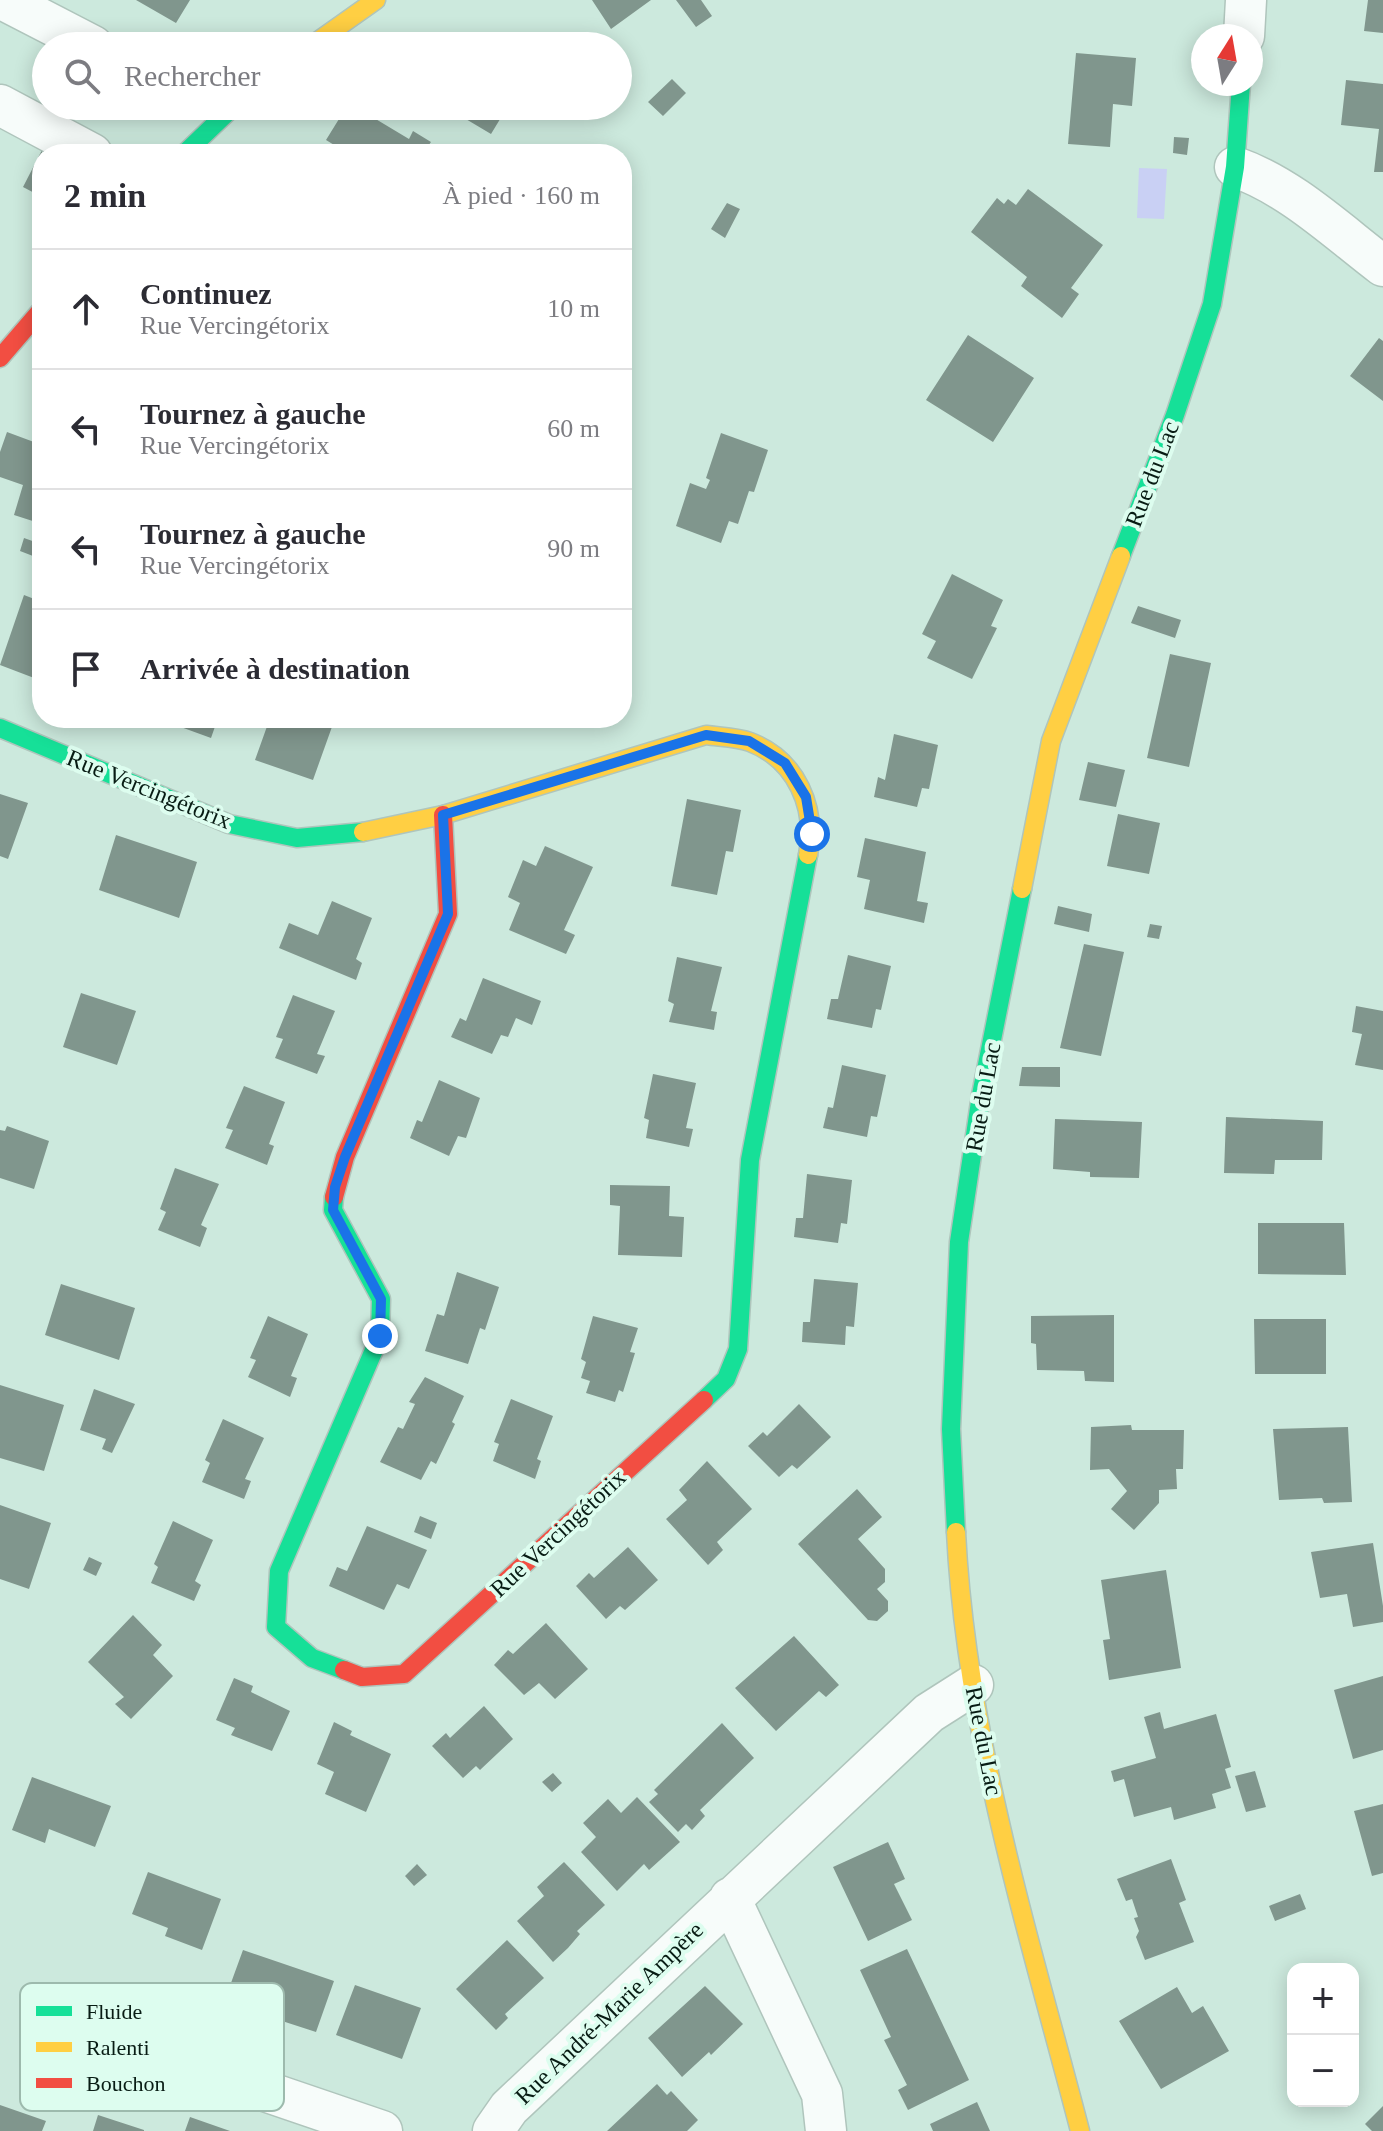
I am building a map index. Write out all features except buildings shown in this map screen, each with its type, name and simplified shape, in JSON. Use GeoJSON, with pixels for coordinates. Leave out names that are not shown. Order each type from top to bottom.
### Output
{"type":"FeatureCollection","features":[{"type":"Feature","properties":{"kind":"street"},"geometry":{"type":"LineString","coordinates":[[4,0],[66,32]]}},
{"type":"Feature","properties":{"kind":"street"},"geometry":{"type":"LineString","coordinates":[[331,32],[376,0]]}},
{"type":"Feature","properties":{"kind":"street"},"geometry":{"type":"LineString","coordinates":[[1245,24],[1246,0]]}},
{"type":"Feature","properties":{"kind":"street","name":"Rue du Lac"},"geometry":{"type":"LineString","coordinates":[[1080,2131],[993,1794],[959,1597],[951,1429],[959,1242],[981,1095],[1051,741],[1175,415],[1212,304],[1235,167],[1240,96]]}},
{"type":"Feature","properties":{"kind":"street"},"geometry":{"type":"LineString","coordinates":[[0,105],[73,144]]}},
{"type":"Feature","properties":{"kind":"street"},"geometry":{"type":"LineString","coordinates":[[191,144],[209,120]]}},
{"type":"Feature","properties":{"kind":"street"},"geometry":{"type":"LineString","coordinates":[[1235,167],[1258,175],[1383,266]]}},
{"type":"Feature","properties":{"kind":"street"},"geometry":{"type":"LineString","coordinates":[[0,358],[32,321]]}},
{"type":"Feature","properties":{"kind":"street","name":"Rue Vercingétorix"},"geometry":{"type":"LineString","coordinates":[[0,728],[229,824],[297,838],[373,831],[443,815],[706,735],[749,741],[785,763],[806,797],[812,834],[750,1160],[738,1349],[726,1379],[404,1674],[362,1677],[312,1658],[276,1627],[279,1571],[380,1336],[381,1299],[333,1210],[335,1187],[448,914],[443,815]]}},
{"type":"Feature","properties":{"kind":"street","name":"Rue André-Marie Ampère"},"geometry":{"type":"LineString","coordinates":[[493,2131],[509,2108],[929,1713],[973,1685]]}},
{"type":"Feature","properties":{"kind":"street","name":"Rue André-Marie Ampère"},"geometry":{"type":"LineString","coordinates":[[730,1898],[822,2094],[826,2131]]}},
{"type":"Feature","properties":{"kind":"street"},"geometry":{"type":"LineString","coordinates":[[284,2098],[382,2131]]}},
{"type":"Feature","properties":{"kind":"water"},"geometry":{"type":"Polygon","coordinates":[[[1139,168],[1167,169],[1164,219],[1137,218],[1139,168]]]}},
{"type":"Feature","properties":{"kind":"traffic: fast"},"geometry":{"type":"LineString","coordinates":[[1121,556],[1175,415],[1212,304],[1235,167],[1240,96]]}},
{"type":"Feature","properties":{"kind":"traffic: fast"},"geometry":{"type":"LineString","coordinates":[[194,144],[219,120]]}},
{"type":"Feature","properties":{"kind":"traffic: fast"},"geometry":{"type":"LineString","coordinates":[[0,728],[229,824],[297,838],[363,832]]}},
{"type":"Feature","properties":{"kind":"traffic: fast"},"geometry":{"type":"LineString","coordinates":[[704,1400],[726,1379],[738,1349],[750,1160],[808,855]]}},
{"type":"Feature","properties":{"kind":"traffic: fast"},"geometry":{"type":"LineString","coordinates":[[956,1532],[951,1429],[959,1242],[981,1095],[1022,889]]}},
{"type":"Feature","properties":{"kind":"traffic: fast"},"geometry":{"type":"LineString","coordinates":[[334,1197],[333,1210],[381,1299],[380,1336],[279,1571],[276,1627],[312,1658],[344,1670]]}},
{"type":"Feature","properties":{"kind":"traffic: slow"},"geometry":{"type":"LineString","coordinates":[[331,32],[376,0]]}},
{"type":"Feature","properties":{"kind":"traffic: slow"},"geometry":{"type":"LineString","coordinates":[[1022,889],[1051,741],[1121,556]]}},
{"type":"Feature","properties":{"kind":"traffic: slow"},"geometry":{"type":"LineString","coordinates":[[363,832],[443,815],[706,735],[750,742],[766,750],[791,773],[806,803],[810,837],[808,855]]}},
{"type":"Feature","properties":{"kind":"traffic: slow"},"geometry":{"type":"LineString","coordinates":[[956,1532],[972,1684],[986,1759],[1021,1909],[1080,2131]]}},
{"type":"Feature","properties":{"kind":"traffic: jam"},"geometry":{"type":"LineString","coordinates":[[0,358],[32,321]]}},
{"type":"Feature","properties":{"kind":"traffic: jam"},"geometry":{"type":"LineString","coordinates":[[334,1197],[345,1157],[448,914],[443,815]]}},
{"type":"Feature","properties":{"kind":"traffic: jam"},"geometry":{"type":"LineString","coordinates":[[344,1670],[362,1677],[404,1674],[704,1400]]}},
{"type":"Feature","properties":{"kind":"route"},"geometry":{"type":"LineString","coordinates":[[380,1336],[381,1299],[333,1210],[335,1187],[448,914],[443,815],[706,735],[749,741],[785,763],[806,797],[812,834]]}}]}
